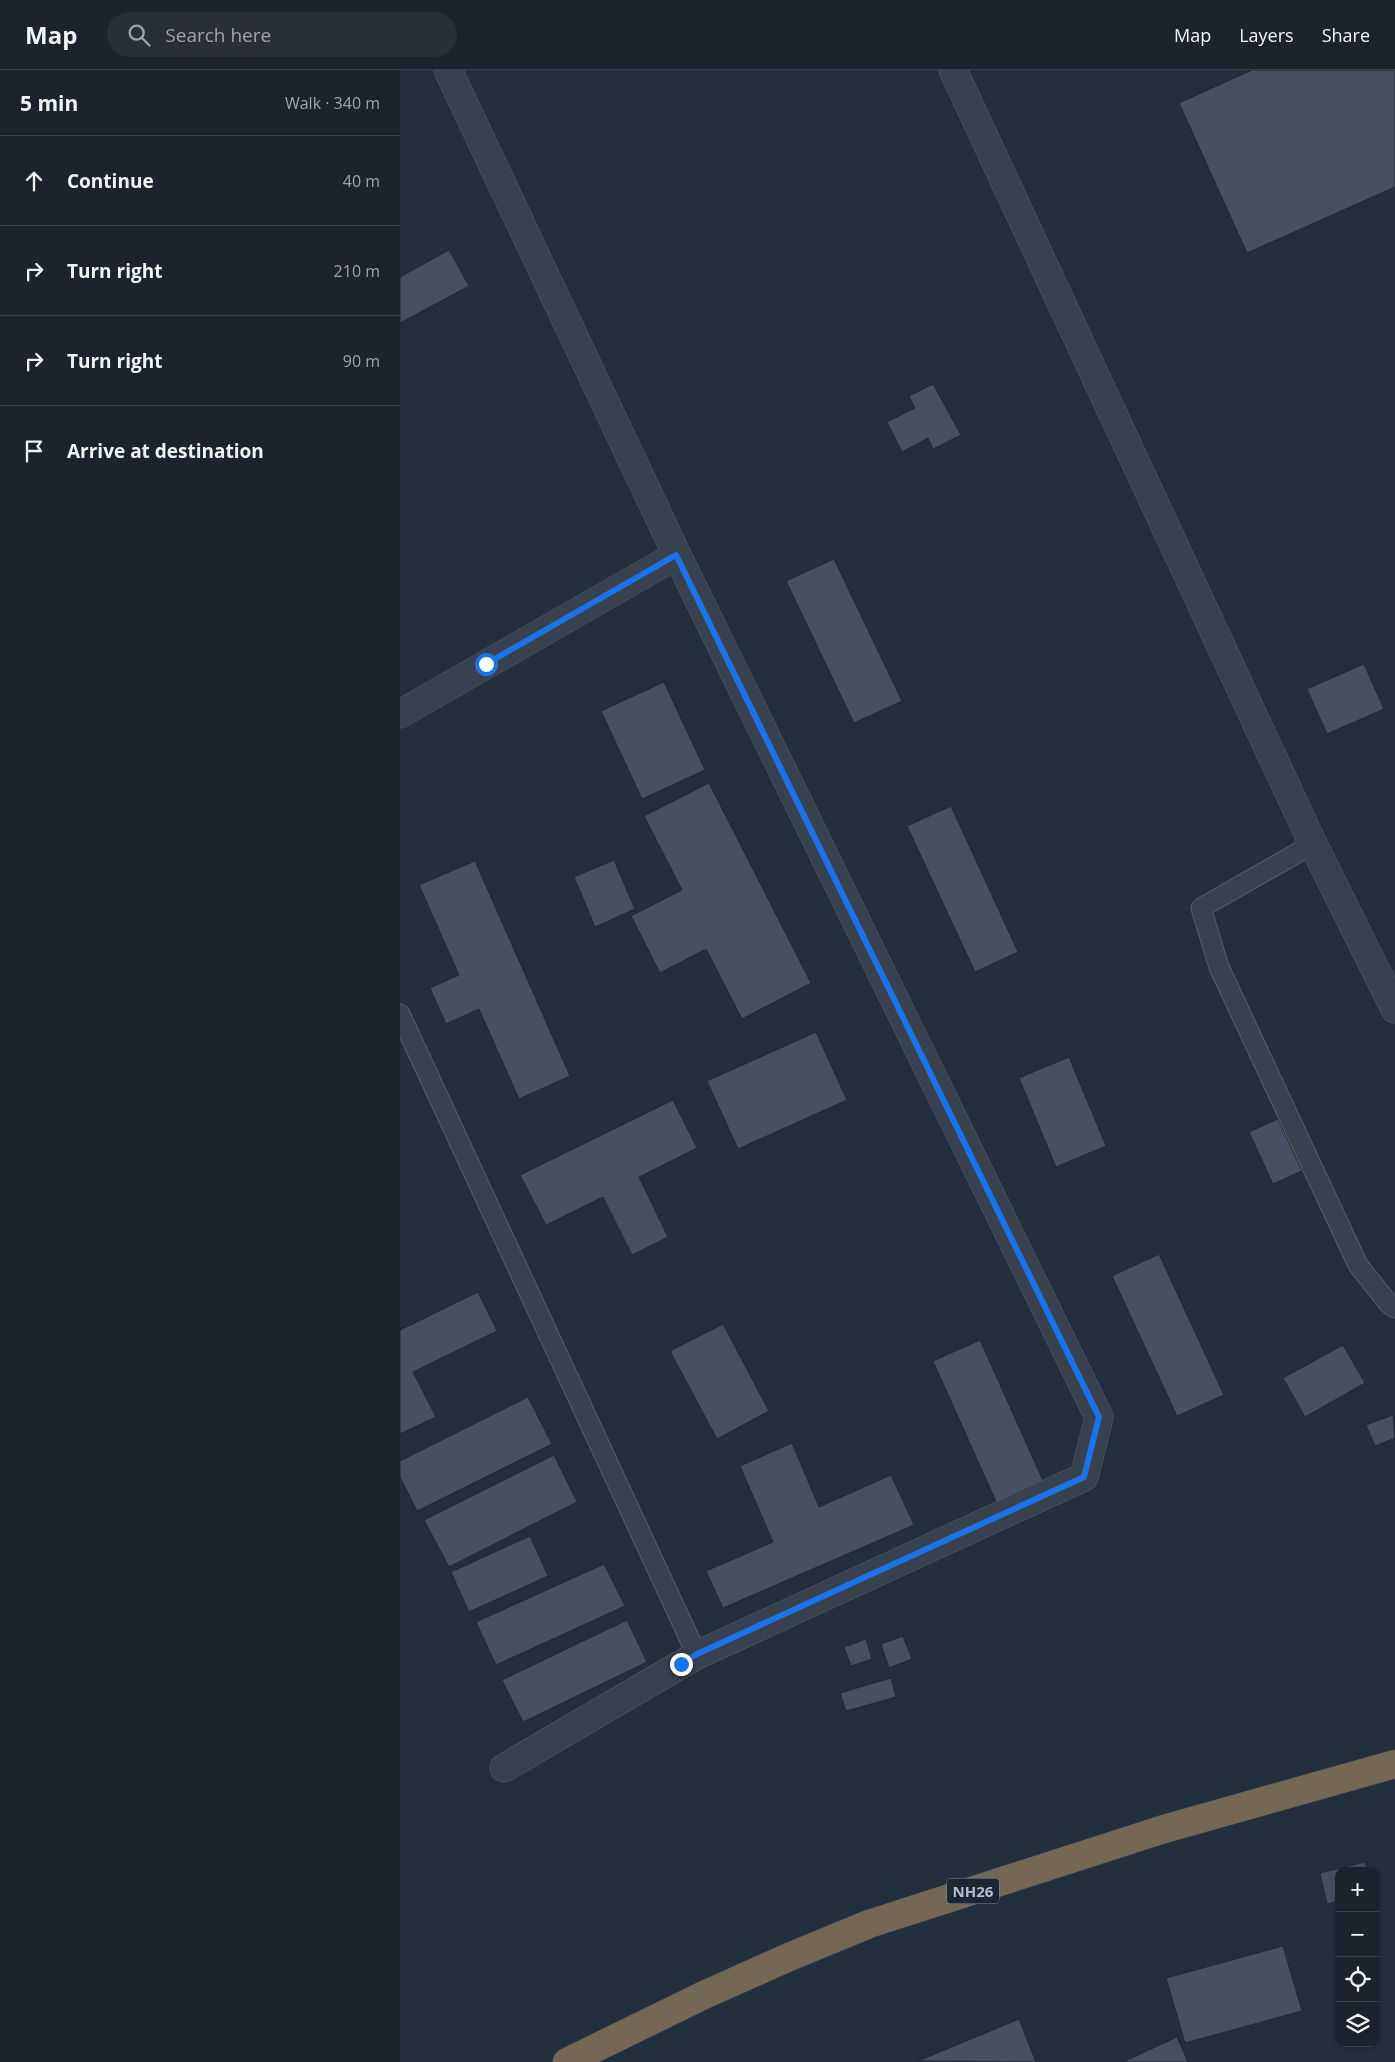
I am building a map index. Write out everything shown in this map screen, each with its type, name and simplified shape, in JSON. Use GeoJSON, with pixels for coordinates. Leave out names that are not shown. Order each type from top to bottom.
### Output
{"type":"FeatureCollection","features":[{"type":"Feature","properties":{"kind":"highway","name":"NH26"},"geometry":{"type":"LineString","coordinates":[[567,2062],[746,1976],[869,1924],[1164,1829],[1395,1764]]}},
{"type":"Feature","properties":{"kind":"street"},"geometry":{"type":"LineString","coordinates":[[448,70],[676,555],[1099,1417],[1084,1477],[697,1654],[504,1768]]}},
{"type":"Feature","properties":{"kind":"street"},"geometry":{"type":"LineString","coordinates":[[953,70],[1313,844],[1395,1009]]}},
{"type":"Feature","properties":{"kind":"street"},"geometry":{"type":"LineString","coordinates":[[400,714],[676,555]]}},
{"type":"Feature","properties":{"kind":"lane"},"geometry":{"type":"LineString","coordinates":[[1313,844],[1201,908],[1219,967],[1358,1265],[1389,1304],[1395,1308]]}},
{"type":"Feature","properties":{"kind":"lane"},"geometry":{"type":"LineString","coordinates":[[400,1014],[697,1654]]}},
{"type":"Feature","properties":{"kind":"building"},"geometry":{"type":"Polygon","coordinates":[[[1252,70],[1395,70],[1395,187],[1247,253],[1179,103],[1252,70]]]}},
{"type":"Feature","properties":{"kind":"building"},"geometry":{"type":"Polygon","coordinates":[[[449,250],[469,286],[400,323],[400,277],[449,250]]]}},
{"type":"Feature","properties":{"kind":"building"},"geometry":{"type":"Polygon","coordinates":[[[933,384],[961,435],[933,449],[928,438],[902,452],[887,422],[915,408],[909,396],[933,384]]]}},
{"type":"Feature","properties":{"kind":"building"},"geometry":{"type":"Polygon","coordinates":[[[834,559],[902,701],[854,723],[786,581],[834,559]]]}},
{"type":"Feature","properties":{"kind":"building"},"geometry":{"type":"Polygon","coordinates":[[[1364,664],[1384,709],[1327,734],[1307,689],[1364,664]]]}},
{"type":"Feature","properties":{"kind":"building"},"geometry":{"type":"Polygon","coordinates":[[[664,682],[705,770],[642,799],[601,711],[664,682]]]}},
{"type":"Feature","properties":{"kind":"building"},"geometry":{"type":"Polygon","coordinates":[[[709,783],[811,983],[742,1019],[706,949],[660,973],[631,916],[682,890],[644,816],[709,783]]]}},
{"type":"Feature","properties":{"kind":"building"},"geometry":{"type":"Polygon","coordinates":[[[951,806],[1018,952],[975,972],[907,826],[951,806]]]}},
{"type":"Feature","properties":{"kind":"building"},"geometry":{"type":"Polygon","coordinates":[[[614,860],[635,909],[595,927],[574,877],[614,860]]]}},
{"type":"Feature","properties":{"kind":"building"},"geometry":{"type":"Polygon","coordinates":[[[475,861],[570,1076],[519,1099],[479,1009],[446,1024],[430,988],[459,975],[419,885],[475,861]]]}},
{"type":"Feature","properties":{"kind":"building"},"geometry":{"type":"Polygon","coordinates":[[[816,1032],[847,1100],[738,1149],[707,1081],[816,1032]]]}},
{"type":"Feature","properties":{"kind":"building"},"geometry":{"type":"Polygon","coordinates":[[[1069,1057],[1106,1146],[1056,1167],[1019,1078],[1069,1057]]]}},
{"type":"Feature","properties":{"kind":"building"},"geometry":{"type":"Polygon","coordinates":[[[673,1100],[697,1148],[639,1177],[668,1237],[632,1255],[603,1197],[546,1225],[520,1175],[673,1100]]]}},
{"type":"Feature","properties":{"kind":"building"},"geometry":{"type":"Polygon","coordinates":[[[1278,1119],[1302,1171],[1273,1184],[1249,1132],[1278,1119]]]}},
{"type":"Feature","properties":{"kind":"building"},"geometry":{"type":"Polygon","coordinates":[[[1159,1254],[1224,1395],[1177,1416],[1112,1276],[1159,1254]]]}},
{"type":"Feature","properties":{"kind":"building"},"geometry":{"type":"Polygon","coordinates":[[[478,1292],[497,1331],[413,1372],[436,1417],[400,1434],[400,1330],[478,1292]]]}},
{"type":"Feature","properties":{"kind":"building"},"geometry":{"type":"Polygon","coordinates":[[[723,1324],[769,1411],[717,1439],[670,1351],[723,1324]]]}},
{"type":"Feature","properties":{"kind":"building"},"geometry":{"type":"Polygon","coordinates":[[[980,1340],[1045,1485],[998,1506],[933,1361],[980,1340]]]}},
{"type":"Feature","properties":{"kind":"building"},"geometry":{"type":"Polygon","coordinates":[[[1343,1345],[1365,1383],[1305,1417],[1283,1378],[1343,1345]]]}},
{"type":"Feature","properties":{"kind":"building"},"geometry":{"type":"Polygon","coordinates":[[[528,1397],[552,1444],[417,1511],[400,1477],[400,1461],[528,1397]]]}},
{"type":"Feature","properties":{"kind":"building"},"geometry":{"type":"Polygon","coordinates":[[[1393,1415],[1395,1438],[1375,1446],[1366,1425],[1393,1415]]]}},
{"type":"Feature","properties":{"kind":"building"},"geometry":{"type":"Polygon","coordinates":[[[792,1443],[819,1507],[891,1475],[914,1525],[723,1608],[706,1571],[773,1542],[740,1466],[792,1443]]]}},
{"type":"Feature","properties":{"kind":"building"},"geometry":{"type":"Polygon","coordinates":[[[554,1455],[577,1502],[449,1567],[424,1520],[554,1455]]]}},
{"type":"Feature","properties":{"kind":"building"},"geometry":{"type":"Polygon","coordinates":[[[530,1536],[548,1576],[469,1612],[451,1572],[530,1536]]]}},
{"type":"Feature","properties":{"kind":"building"},"geometry":{"type":"Polygon","coordinates":[[[604,1564],[625,1606],[496,1665],[476,1622],[604,1564]]]}},
{"type":"Feature","properties":{"kind":"building"},"geometry":{"type":"Polygon","coordinates":[[[627,1620],[647,1662],[523,1722],[502,1680],[627,1620]]]}},
{"type":"Feature","properties":{"kind":"building"},"geometry":{"type":"Polygon","coordinates":[[[903,1636],[912,1659],[889,1668],[881,1644],[903,1636]]]}},
{"type":"Feature","properties":{"kind":"building"},"geometry":{"type":"Polygon","coordinates":[[[866,1639],[872,1659],[851,1666],[844,1647],[866,1639]]]}},
{"type":"Feature","properties":{"kind":"building"},"geometry":{"type":"Polygon","coordinates":[[[891,1678],[896,1697],[846,1711],[840,1693],[891,1678]]]}},
{"type":"Feature","properties":{"kind":"building"},"geometry":{"type":"Polygon","coordinates":[[[1365,1862],[1366,1867],[1345,1867],[1365,1862]]]}},
{"type":"Feature","properties":{"kind":"building"},"geometry":{"type":"Polygon","coordinates":[[[1335,1869],[1335,1902],[1327,1904],[1320,1873],[1335,1869]]]}},
{"type":"Feature","properties":{"kind":"building"},"geometry":{"type":"Polygon","coordinates":[[[1283,1946],[1302,2011],[1185,2043],[1166,1978],[1283,1946]]]}},
{"type":"Feature","properties":{"kind":"building"},"geometry":{"type":"Polygon","coordinates":[[[1019,2019],[1036,2062],[918,2061],[1019,2019]]]}},
{"type":"Feature","properties":{"kind":"building"},"geometry":{"type":"Polygon","coordinates":[[[1177,2037],[1188,2062],[1123,2062],[1177,2037]]]}},
{"type":"Feature","properties":{"kind":"route"},"geometry":{"type":"LineString","coordinates":[[486,664],[676,555],[1099,1417],[1084,1477],[697,1654],[681,1664]]}}]}
